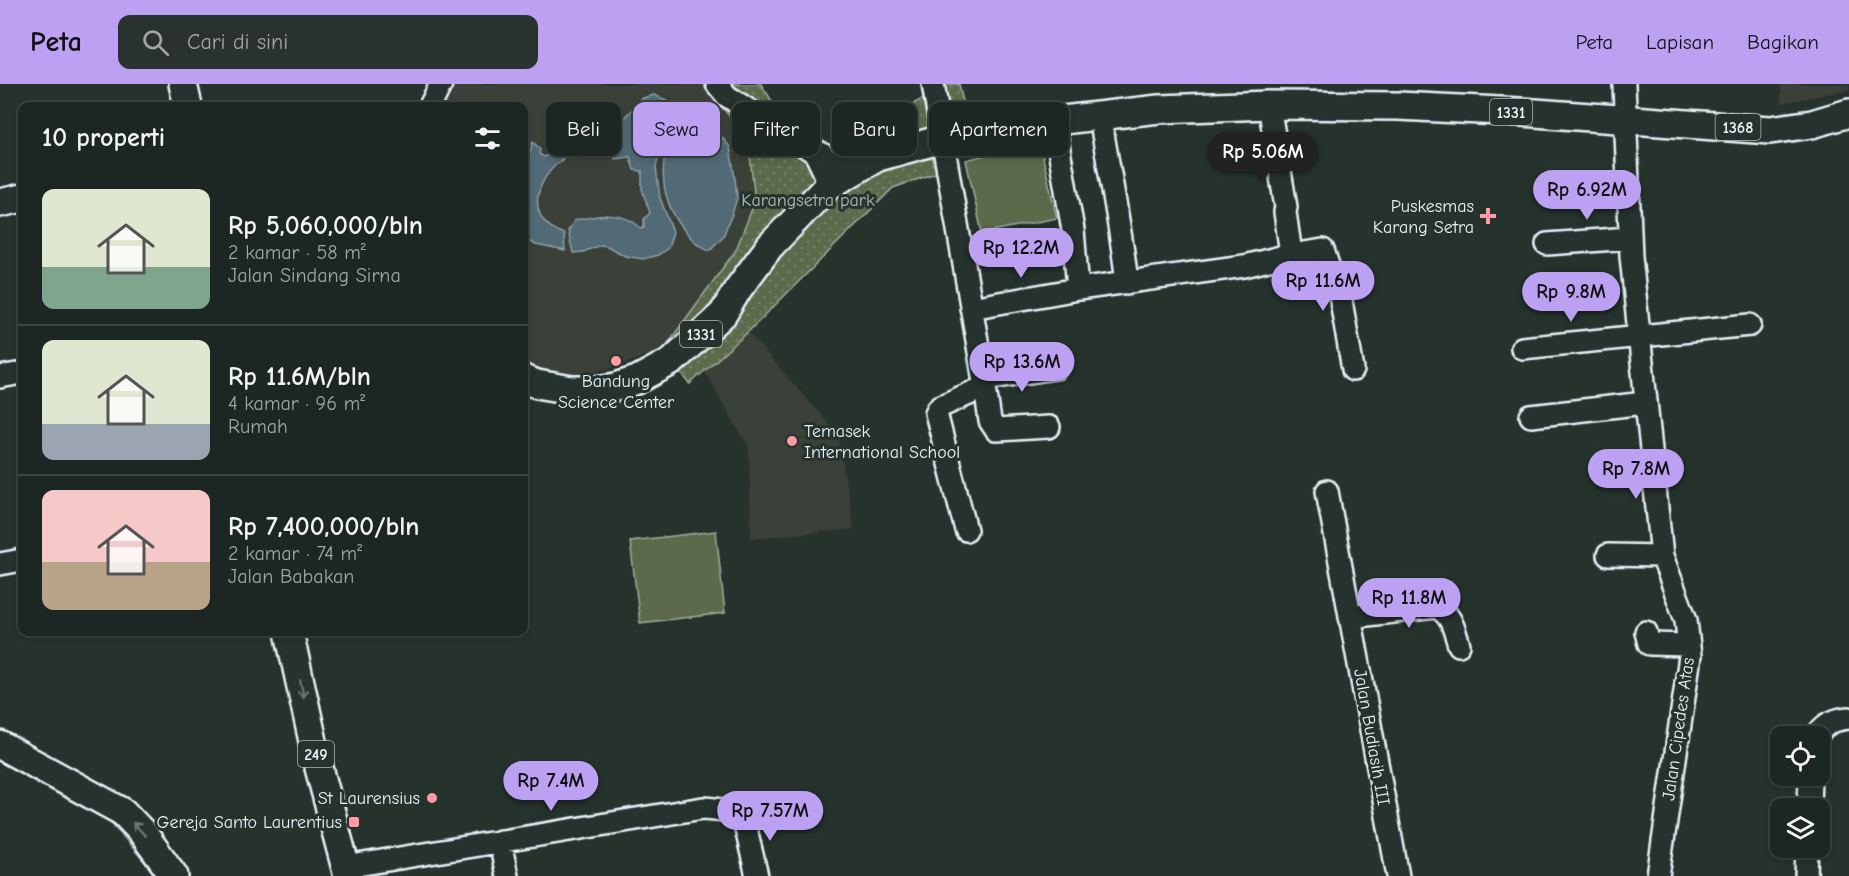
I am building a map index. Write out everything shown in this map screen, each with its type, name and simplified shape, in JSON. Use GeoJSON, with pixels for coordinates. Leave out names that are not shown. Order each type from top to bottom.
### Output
{"type":"FeatureCollection","features":[{"type":"Feature","properties":{"kind":"main road"},"geometry":{"type":"LineString","coordinates":[[183,84],[187,102]]}},
{"type":"Feature","properties":{"kind":"main road","name":"1331"},"geometry":{"type":"LineString","coordinates":[[1069,119],[1159,109],[1349,105],[1624,120]]}},
{"type":"Feature","properties":{"kind":"main road","name":"1368"},"geometry":{"type":"LineString","coordinates":[[1624,120],[1770,130],[1812,124],[1849,113]]}},
{"type":"Feature","properties":{"kind":"main road","name":"1331"},"geometry":{"type":"LineString","coordinates":[[528,381],[572,390],[596,390],[637,380],[672,361],[723,314],[738,289],[770,246],[828,186],[878,157],[929,143]]}},
{"type":"Feature","properties":{"kind":"main road"},"geometry":{"type":"LineString","coordinates":[[820,156],[829,175],[828,186]]}},
{"type":"Feature","properties":{"kind":"main road"},"geometry":{"type":"LineString","coordinates":[[0,203],[18,199]]}},
{"type":"Feature","properties":{"kind":"main road","name":"249"},"geometry":{"type":"LineString","coordinates":[[290,636],[318,764],[346,872]]}},
{"type":"Feature","properties":{"kind":"main road"},"geometry":{"type":"LineString","coordinates":[[0,745],[123,812],[142,832],[174,876]]}},
{"type":"Feature","properties":{"kind":"street"},"geometry":{"type":"LineString","coordinates":[[432,102],[441,84]]}},
{"type":"Feature","properties":{"kind":"street"},"geometry":{"type":"LineString","coordinates":[[717,84],[727,96],[736,102]]}},
{"type":"Feature","properties":{"kind":"street"},"geometry":{"type":"LineString","coordinates":[[933,84],[936,102]]}},
{"type":"Feature","properties":{"kind":"street","name":"Jalan Cipedes Atas"},"geometry":{"type":"LineString","coordinates":[[1624,84],[1630,238],[1638,336],[1662,556],[1686,620],[1690,656],[1658,876]]}},
{"type":"Feature","properties":{"kind":"street"},"geometry":{"type":"LineString","coordinates":[[1269,105],[1283,184],[1291,254]]}},
{"type":"Feature","properties":{"kind":"street"},"geometry":{"type":"LineString","coordinates":[[1100,116],[1121,229],[1127,283]]}},
{"type":"Feature","properties":{"kind":"street"},"geometry":{"type":"LineString","coordinates":[[820,156],[836,163],[865,163]]}},
{"type":"Feature","properties":{"kind":"street"},"geometry":{"type":"LineString","coordinates":[[945,156],[990,421],[996,430],[1049,427]]}},
{"type":"Feature","properties":{"kind":"street"},"geometry":{"type":"LineString","coordinates":[[1060,156],[1073,230],[1078,289]]}},
{"type":"Feature","properties":{"kind":"street"},"geometry":{"type":"LineString","coordinates":[[1547,244],[1630,238]]}},
{"type":"Feature","properties":{"kind":"street"},"geometry":{"type":"LineString","coordinates":[[971,308],[1078,289],[1244,266],[1291,254],[1324,250],[1339,290],[1353,370]]}},
{"type":"Feature","properties":{"kind":"street"},"geometry":{"type":"LineString","coordinates":[[1522,348],[1750,325]]}},
{"type":"Feature","properties":{"kind":"street"},"geometry":{"type":"LineString","coordinates":[[966,530],[936,413],[939,407],[984,383],[1056,368]]}},
{"type":"Feature","properties":{"kind":"street"},"geometry":{"type":"LineString","coordinates":[[0,377],[18,374]]}},
{"type":"Feature","properties":{"kind":"street"},"geometry":{"type":"LineString","coordinates":[[1531,416],[1645,403]]}},
{"type":"Feature","properties":{"kind":"street","name":"Jalan Budiasih III"},"geometry":{"type":"LineString","coordinates":[[1327,492],[1398,876]]}},
{"type":"Feature","properties":{"kind":"street"},"geometry":{"type":"LineString","coordinates":[[1608,555],[1662,556]]}},
{"type":"Feature","properties":{"kind":"street"},"geometry":{"type":"LineString","coordinates":[[0,564],[18,561]]}},
{"type":"Feature","properties":{"kind":"street"},"geometry":{"type":"LineString","coordinates":[[1350,617],[1436,607],[1449,617],[1459,645]]}},
{"type":"Feature","properties":{"kind":"street"},"geometry":{"type":"LineString","coordinates":[[1646,632],[1648,644],[1689,645]]}},
{"type":"Feature","properties":{"kind":"street"},"geometry":{"type":"LineString","coordinates":[[1826,726],[1835,719],[1849,718]]}},
{"type":"Feature","properties":{"kind":"street"},"geometry":{"type":"LineString","coordinates":[[346,872],[500,841],[703,808],[727,810],[744,820],[758,876]]}},
{"type":"Feature","properties":{"kind":"street"},"geometry":{"type":"LineString","coordinates":[[500,841],[507,876]]}},
{"type":"Feature","properties":{"kind":"street"},"geometry":{"type":"LineString","coordinates":[[1806,876],[1807,858]]}},
{"type":"Feature","properties":{"kind":"shaded area"},"geometry":{"type":"Polygon","coordinates":[[[449,84],[703,84],[718,102],[633,102],[633,156],[720,156],[720,105],[732,119],[732,156],[750,156],[755,201],[736,250],[692,317],[663,350],[609,369],[573,375],[528,369],[528,102],[440,102],[449,84]]]}},
{"type":"Feature","properties":{"kind":"shaded area"},"geometry":{"type":"Polygon","coordinates":[[[1781,84],[1849,84],[1849,90],[1781,103],[1781,84]]]}},
{"type":"Feature","properties":{"kind":"shaded area","name":"Temasek International School"},"geometry":{"type":"Polygon","coordinates":[[[748,332],[838,435],[854,529],[751,538],[749,448],[703,369],[748,332]]]}},
{"type":"Feature","properties":{"kind":"green space","name":"Karangsetra park"},"geometry":{"type":"Polygon","coordinates":[[[703,84],[761,84],[773,102],[732,102],[732,119],[703,84]]]}},
{"type":"Feature","properties":{"kind":"green space","name":"Karangsetra park"},"geometry":{"type":"Polygon","coordinates":[[[950,84],[959,84],[963,102],[929,102],[929,156],[941,156],[944,170],[893,188],[748,332],[690,384],[663,350],[736,250],[755,201],[750,156],[820,156],[820,146],[826,151],[832,148],[832,156],[917,156],[917,102],[950,84]]]}},
{"type":"Feature","properties":{"kind":"green space"},"geometry":{"type":"Polygon","coordinates":[[[981,156],[1043,156],[1057,218],[982,233],[966,160],[981,156]]]}},
{"type":"Feature","properties":{"kind":"green space"},"geometry":{"type":"Polygon","coordinates":[[[716,531],[725,613],[640,623],[630,541],[716,531]]]}},
{"type":"Feature","properties":{"kind":"water"},"geometry":{"type":"Polygon","coordinates":[[[654,95],[668,102],[639,102],[643,98],[654,95]]]}},
{"type":"Feature","properties":{"kind":"water"},"geometry":{"type":"Polygon","coordinates":[[[633,108],[633,156],[659,156],[656,167],[660,198],[673,232],[668,248],[658,255],[643,259],[625,256],[607,246],[600,245],[583,252],[573,253],[568,231],[575,220],[610,215],[619,216],[634,222],[641,228],[644,227],[644,219],[650,213],[642,189],[642,171],[634,170],[630,157],[615,159],[614,156],[621,156],[621,121],[633,108]]]}},
{"type":"Feature","properties":{"kind":"water"},"geometry":{"type":"Polygon","coordinates":[[[720,135],[730,147],[737,198],[723,236],[710,250],[689,235],[671,209],[663,178],[665,156],[720,156],[720,135]]]}},
{"type":"Feature","properties":{"kind":"water"},"geometry":{"type":"Polygon","coordinates":[[[533,142],[540,149],[539,154],[544,157],[560,156],[563,159],[545,178],[540,188],[538,210],[551,228],[564,234],[565,251],[528,241],[528,159],[533,142]]]}},
{"type":"Feature","properties":{"kind":"waterway"},"geometry":{"type":"LineString","coordinates":[[31,778],[55,790]]}},
{"type":"Feature","properties":{"kind":"waterway"},"geometry":{"type":"LineString","coordinates":[[110,819],[155,872]]}},
{"type":"Feature","properties":{"kind":"place","name":"Puskesmas Karang Setra"},"geometry":{"type":"Point","coordinates":[1488,216]}},
{"type":"Feature","properties":{"kind":"place","name":"Bandung Science Center"},"geometry":{"type":"Point","coordinates":[616,361]}},
{"type":"Feature","properties":{"kind":"place","name":"Temasek International School"},"geometry":{"type":"Point","coordinates":[792,441]}},
{"type":"Feature","properties":{"kind":"place","name":"St Laurensius"},"geometry":{"type":"Point","coordinates":[432,798]}},
{"type":"Feature","properties":{"kind":"place","name":"Gereja Santo Laurentius"},"geometry":{"type":"Point","coordinates":[354,822]}}]}
